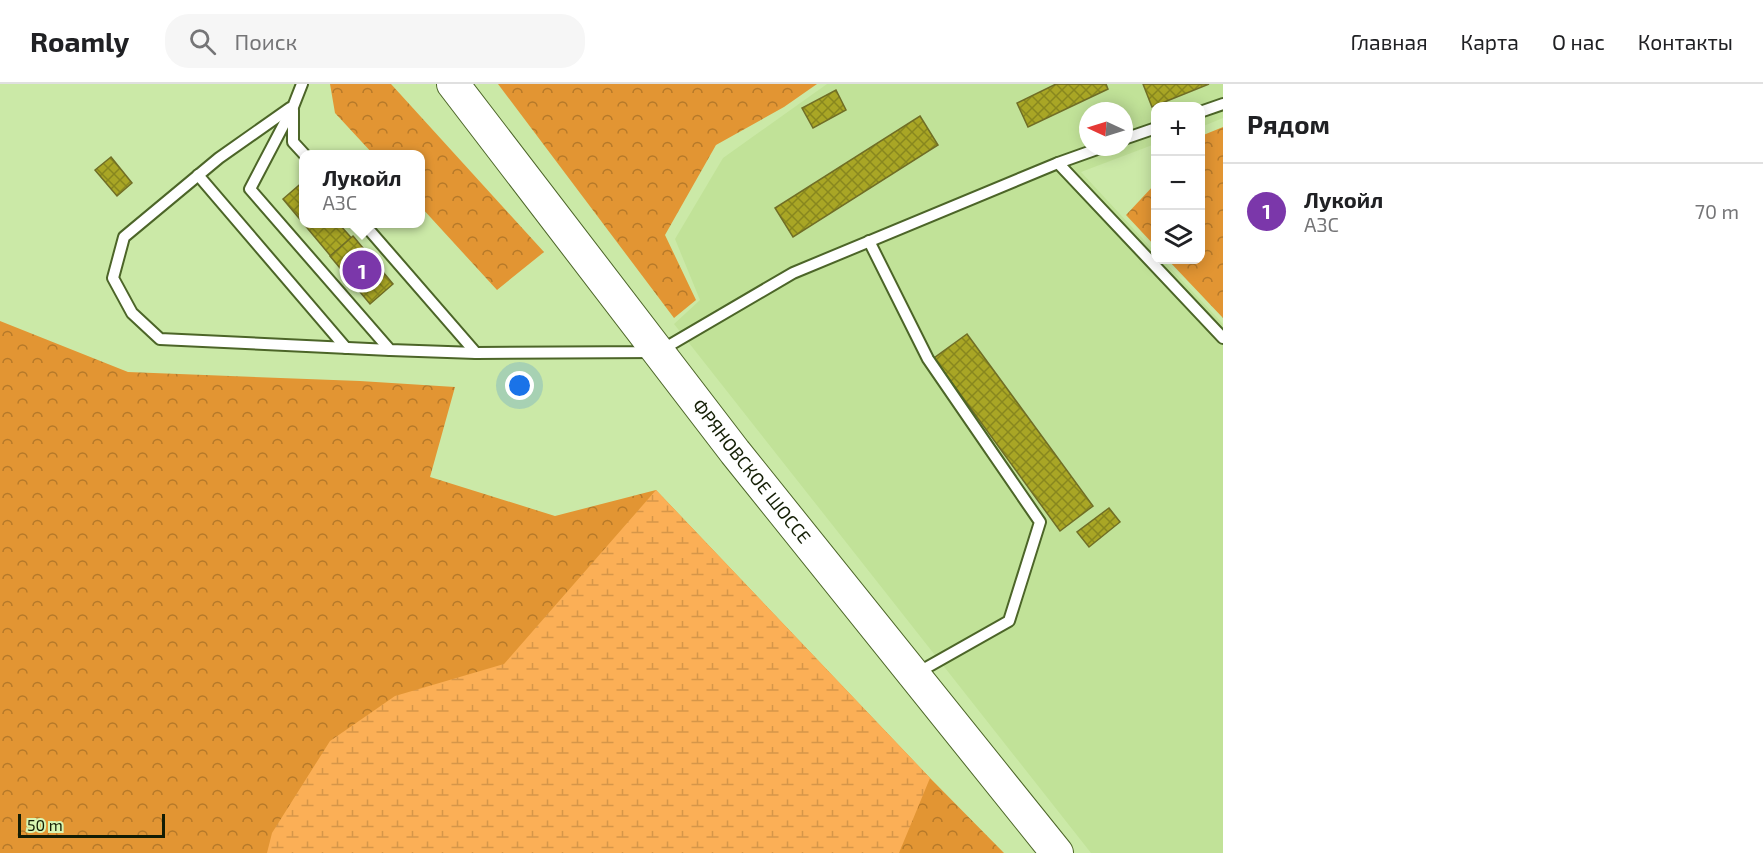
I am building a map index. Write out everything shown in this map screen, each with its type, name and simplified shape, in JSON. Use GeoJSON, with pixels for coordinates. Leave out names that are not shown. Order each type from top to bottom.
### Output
{"type":"FeatureCollection","features":[{"type":"Feature","properties":{"kind":"main road","name":"ФРЯНОВСКОЕ ШОССЕ"},"geometry":{"type":"LineString","coordinates":[[453,84],[735,452],[1057,853]]}},
{"type":"Feature","properties":{"kind":"lane"},"geometry":{"type":"LineString","coordinates":[[302,84],[250,189],[390,350]]}},
{"type":"Feature","properties":{"kind":"lane"},"geometry":{"type":"LineString","coordinates":[[1205,110],[1223,104]]}},
{"type":"Feature","properties":{"kind":"lane"},"geometry":{"type":"LineString","coordinates":[[293,106],[293,142],[300,150]]}},
{"type":"Feature","properties":{"kind":"lane"},"geometry":{"type":"LineString","coordinates":[[293,106],[198,175],[124,237],[113,278],[132,313],[160,339],[476,353],[658,352],[793,273],[1079,156]]}},
{"type":"Feature","properties":{"kind":"lane"},"geometry":{"type":"LineString","coordinates":[[1133,137],[1151,130]]}},
{"type":"Feature","properties":{"kind":"lane"},"geometry":{"type":"LineString","coordinates":[[1058,164],[1223,338]]}},
{"type":"Feature","properties":{"kind":"lane"},"geometry":{"type":"LineString","coordinates":[[198,175],[346,348]]}},
{"type":"Feature","properties":{"kind":"lane"},"geometry":{"type":"LineString","coordinates":[[367,228],[476,353]]}},
{"type":"Feature","properties":{"kind":"lane"},"geometry":{"type":"LineString","coordinates":[[869,241],[928,359],[1040,522],[1009,621],[914,675]]}},
{"type":"Feature","properties":{"kind":"shaded area"},"geometry":{"type":"Polygon","coordinates":[[[827,84],[1223,84],[1223,118],[1205,125],[1205,102],[1151,102],[1151,146],[1133,152],[1133,102],[1079,102],[1079,156],[1123,156],[1081,172],[1151,248],[1151,264],[1167,264],[1223,324],[1223,853],[1091,853],[674,324],[700,300],[675,239],[723,158],[827,84]]]}},
{"type":"Feature","properties":{"kind":"green space"},"geometry":{"type":"Polygon","coordinates":[[[330,84],[391,84],[544,252],[497,290],[425,211],[425,150],[369,150],[335,113],[330,84]]]}},
{"type":"Feature","properties":{"kind":"green space"},"geometry":{"type":"Polygon","coordinates":[[[498,84],[817,84],[784,107],[716,145],[665,235],[696,300],[674,318],[498,84]]]}},
{"type":"Feature","properties":{"kind":"green space"},"geometry":{"type":"Polygon","coordinates":[[[1223,127],[1223,318],[1172,264],[1205,264],[1205,134],[1223,127]]]}},
{"type":"Feature","properties":{"kind":"green space"},"geometry":{"type":"Polygon","coordinates":[[[1151,188],[1151,242],[1126,215],[1151,188]]]}},
{"type":"Feature","properties":{"kind":"green space"},"geometry":{"type":"Polygon","coordinates":[[[0,321],[128,372],[455,387],[430,477],[555,516],[656,490],[1004,853],[0,853],[0,321]]]}},
{"type":"Feature","properties":{"kind":"green space"},"geometry":{"type":"Polygon","coordinates":[[[656,490],[930,778],[899,853],[267,853],[272,833],[330,741],[395,696],[504,664],[656,490]]]}},
{"type":"Feature","properties":{"kind":"building"},"geometry":{"type":"Polygon","coordinates":[[[1056,84],[1106,84],[1108,89],[1028,127],[1017,103],[1056,84]]]}},
{"type":"Feature","properties":{"kind":"building"},"geometry":{"type":"Polygon","coordinates":[[[1143,84],[1209,84],[1164,102],[1151,102],[1151,104],[1143,84]]]}},
{"type":"Feature","properties":{"kind":"building"},"geometry":{"type":"Polygon","coordinates":[[[836,90],[846,110],[813,128],[802,108],[836,90]]]}},
{"type":"Feature","properties":{"kind":"building"},"geometry":{"type":"Polygon","coordinates":[[[920,116],[938,145],[793,237],[775,208],[920,116]]]}},
{"type":"Feature","properties":{"kind":"building"},"geometry":{"type":"Polygon","coordinates":[[[111,157],[132,183],[117,196],[95,170],[111,157]]]}},
{"type":"Feature","properties":{"kind":"building"},"geometry":{"type":"Polygon","coordinates":[[[299,185],[299,218],[283,199],[299,185]]]}},
{"type":"Feature","properties":{"kind":"building"},"geometry":{"type":"Polygon","coordinates":[[[307,228],[343,228],[355,242],[334,260],[307,228]]]}},
{"type":"Feature","properties":{"kind":"building"},"geometry":{"type":"Polygon","coordinates":[[[353,236],[393,284],[370,304],[330,256],[353,236]]]}},
{"type":"Feature","properties":{"kind":"building"},"geometry":{"type":"Polygon","coordinates":[[[967,334],[1093,506],[1060,531],[934,358],[967,334]]]}},
{"type":"Feature","properties":{"kind":"building"},"geometry":{"type":"Polygon","coordinates":[[[1109,508],[1120,522],[1089,547],[1077,532],[1109,508]]]}},
{"type":"Feature","properties":{"kind":"place","name":"Лукойл"},"geometry":{"type":"Point","coordinates":[362,270]}}]}
